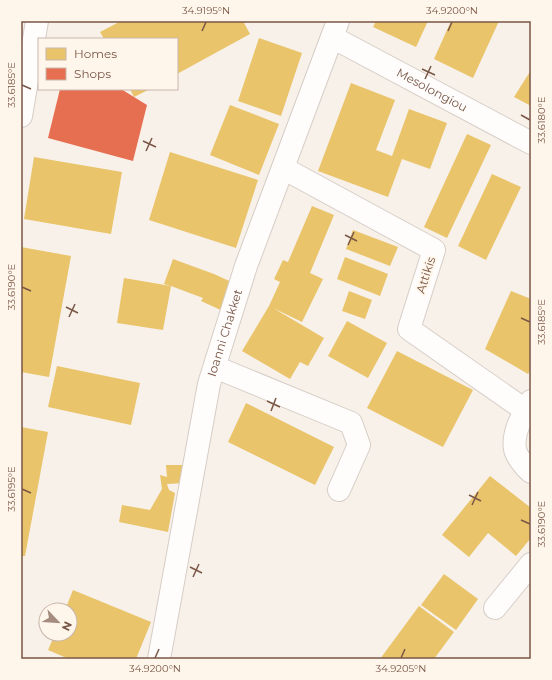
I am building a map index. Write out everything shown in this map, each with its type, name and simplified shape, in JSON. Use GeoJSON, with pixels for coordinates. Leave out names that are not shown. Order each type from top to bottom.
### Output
{"type":"FeatureCollection","features":[{"type":"Feature","properties":{"kind":"street"},"geometry":{"type":"LineString","coordinates":[[21,116],[37,21]]}},
{"type":"Feature","properties":{"kind":"street","name":"Mesolongiou"},"geometry":{"type":"LineString","coordinates":[[335,29],[531,143]]}},
{"type":"Feature","properties":{"kind":"street","name":"Ioanni Chakket"},"geometry":{"type":"LineString","coordinates":[[159,659],[208,392],[215,366],[246,266],[335,29]]}},
{"type":"Feature","properties":{"kind":"street","name":"Attikis"},"geometry":{"type":"LineString","coordinates":[[283,168],[434,250],[409,329],[528,406]]}},
{"type":"Feature","properties":{"kind":"street"},"geometry":{"type":"LineString","coordinates":[[215,366],[351,423],[358,445],[339,490]]}},
{"type":"Feature","properties":{"kind":"street"},"geometry":{"type":"LineString","coordinates":[[528,406],[516,432],[514,450],[526,468],[531,472]]}},
{"type":"Feature","properties":{"kind":"street"},"geometry":{"type":"LineString","coordinates":[[495,608],[531,564]]}},
{"type":"Feature","properties":{"kind":"building: Homes"},"geometry":{"type":"Polygon","coordinates":[[[121,21],[243,21],[250,34],[178,73],[178,38],[103,38],[100,32],[121,21]]]}},
{"type":"Feature","properties":{"kind":"building: Homes"},"geometry":{"type":"Polygon","coordinates":[[[376,21],[428,21],[416,47],[373,27],[376,21]]]}},
{"type":"Feature","properties":{"kind":"building: Homes"},"geometry":{"type":"Polygon","coordinates":[[[451,21],[499,21],[473,78],[434,59],[451,21]]]}},
{"type":"Feature","properties":{"kind":"building: Homes"},"geometry":{"type":"Polygon","coordinates":[[[259,38],[302,53],[281,116],[238,101],[259,38]]]}},
{"type":"Feature","properties":{"kind":"building: Homes"},"geometry":{"type":"Polygon","coordinates":[[[531,70],[531,106],[514,97],[531,70]]]}},
{"type":"Feature","properties":{"kind":"building: Homes"},"geometry":{"type":"Polygon","coordinates":[[[351,83],[395,100],[376,150],[392,156],[409,109],[447,123],[430,169],[402,159],[388,197],[318,171],[351,83]]]}},
{"type":"Feature","properties":{"kind":"building: Homes"},"geometry":{"type":"Polygon","coordinates":[[[130,90],[148,90],[134,97],[130,90]]]}},
{"type":"Feature","properties":{"kind":"building: Homes"},"geometry":{"type":"Polygon","coordinates":[[[230,105],[279,124],[259,175],[210,155],[230,105]]]}},
{"type":"Feature","properties":{"kind":"building: Homes"},"geometry":{"type":"Polygon","coordinates":[[[467,134],[491,145],[447,238],[424,227],[467,134]]]}},
{"type":"Feature","properties":{"kind":"building: Homes"},"geometry":{"type":"Polygon","coordinates":[[[170,152],[258,180],[236,248],[149,220],[170,152]]]}},
{"type":"Feature","properties":{"kind":"building: Homes"},"geometry":{"type":"Polygon","coordinates":[[[34,157],[122,172],[111,234],[24,219],[34,157]]]}},
{"type":"Feature","properties":{"kind":"building: Homes"},"geometry":{"type":"Polygon","coordinates":[[[492,174],[521,187],[486,260],[458,246],[492,174]]]}},
{"type":"Feature","properties":{"kind":"building: Homes"},"geometry":{"type":"Polygon","coordinates":[[[312,206],[334,215],[310,273],[323,279],[302,322],[273,308],[324,338],[308,366],[300,362],[290,379],[242,351],[269,306],[280,282],[274,279],[283,260],[288,262],[312,206]]]}},
{"type":"Feature","properties":{"kind":"building: Homes"},"geometry":{"type":"Polygon","coordinates":[[[353,230],[398,247],[390,266],[346,249],[353,230]]]}},
{"type":"Feature","properties":{"kind":"building: Homes"},"geometry":{"type":"Polygon","coordinates":[[[21,247],[71,256],[49,377],[21,372],[21,247]]]}},
{"type":"Feature","properties":{"kind":"building: Homes"},"geometry":{"type":"Polygon","coordinates":[[[345,257],[388,274],[380,296],[337,279],[345,257]]]}},
{"type":"Feature","properties":{"kind":"building: Homes"},"geometry":{"type":"Polygon","coordinates":[[[173,259],[214,274],[238,285],[225,312],[201,301],[203,298],[164,284],[173,259]]]}},
{"type":"Feature","properties":{"kind":"building: Homes"},"geometry":{"type":"Polygon","coordinates":[[[124,278],[171,286],[163,330],[117,323],[124,278]]]}},
{"type":"Feature","properties":{"kind":"building: Homes"},"geometry":{"type":"Polygon","coordinates":[[[349,291],[372,300],[365,319],[342,311],[349,291]]]}},
{"type":"Feature","properties":{"kind":"building: Homes"},"geometry":{"type":"Polygon","coordinates":[[[511,291],[531,299],[531,369],[528,374],[485,349],[511,291]]]}},
{"type":"Feature","properties":{"kind":"building: Homes"},"geometry":{"type":"Polygon","coordinates":[[[347,321],[387,343],[368,378],[328,356],[347,321]]]}},
{"type":"Feature","properties":{"kind":"building: Homes"},"geometry":{"type":"Polygon","coordinates":[[[397,351],[473,390],[443,447],[367,408],[397,351]]]}},
{"type":"Feature","properties":{"kind":"building: Homes"},"geometry":{"type":"Polygon","coordinates":[[[57,366],[140,383],[131,425],[48,407],[57,366]]]}},
{"type":"Feature","properties":{"kind":"building: Homes"},"geometry":{"type":"Polygon","coordinates":[[[246,403],[334,447],[315,485],[228,442],[246,403]]]}},
{"type":"Feature","properties":{"kind":"building: Homes"},"geometry":{"type":"Polygon","coordinates":[[[21,427],[48,432],[25,556],[21,556],[21,427]]]}},
{"type":"Feature","properties":{"kind":"building: Homes"},"geometry":{"type":"Polygon","coordinates":[[[166,465],[185,465],[185,483],[167,484],[169,490],[175,493],[168,532],[119,522],[122,505],[150,510],[162,489],[160,475],[167,477],[166,465]]]}},
{"type":"Feature","properties":{"kind":"building: Homes"},"geometry":{"type":"Polygon","coordinates":[[[490,476],[531,508],[531,538],[516,556],[488,533],[469,557],[442,535],[490,476]]]}},
{"type":"Feature","properties":{"kind":"building: Homes"},"geometry":{"type":"Polygon","coordinates":[[[444,574],[478,599],[456,630],[421,605],[444,574]]]}},
{"type":"Feature","properties":{"kind":"building: Homes"},"geometry":{"type":"Polygon","coordinates":[[[73,590],[151,622],[136,659],[69,659],[48,650],[52,642],[78,642],[78,602],[68,602],[73,590]]]}},
{"type":"Feature","properties":{"kind":"building: Homes"},"geometry":{"type":"Polygon","coordinates":[[[419,606],[454,632],[434,659],[380,659],[419,606]]]}},
{"type":"Feature","properties":{"kind":"building: Shops"},"geometry":{"type":"Polygon","coordinates":[[[60,90],[123,90],[147,105],[133,161],[48,138],[60,90]]]}}]}
